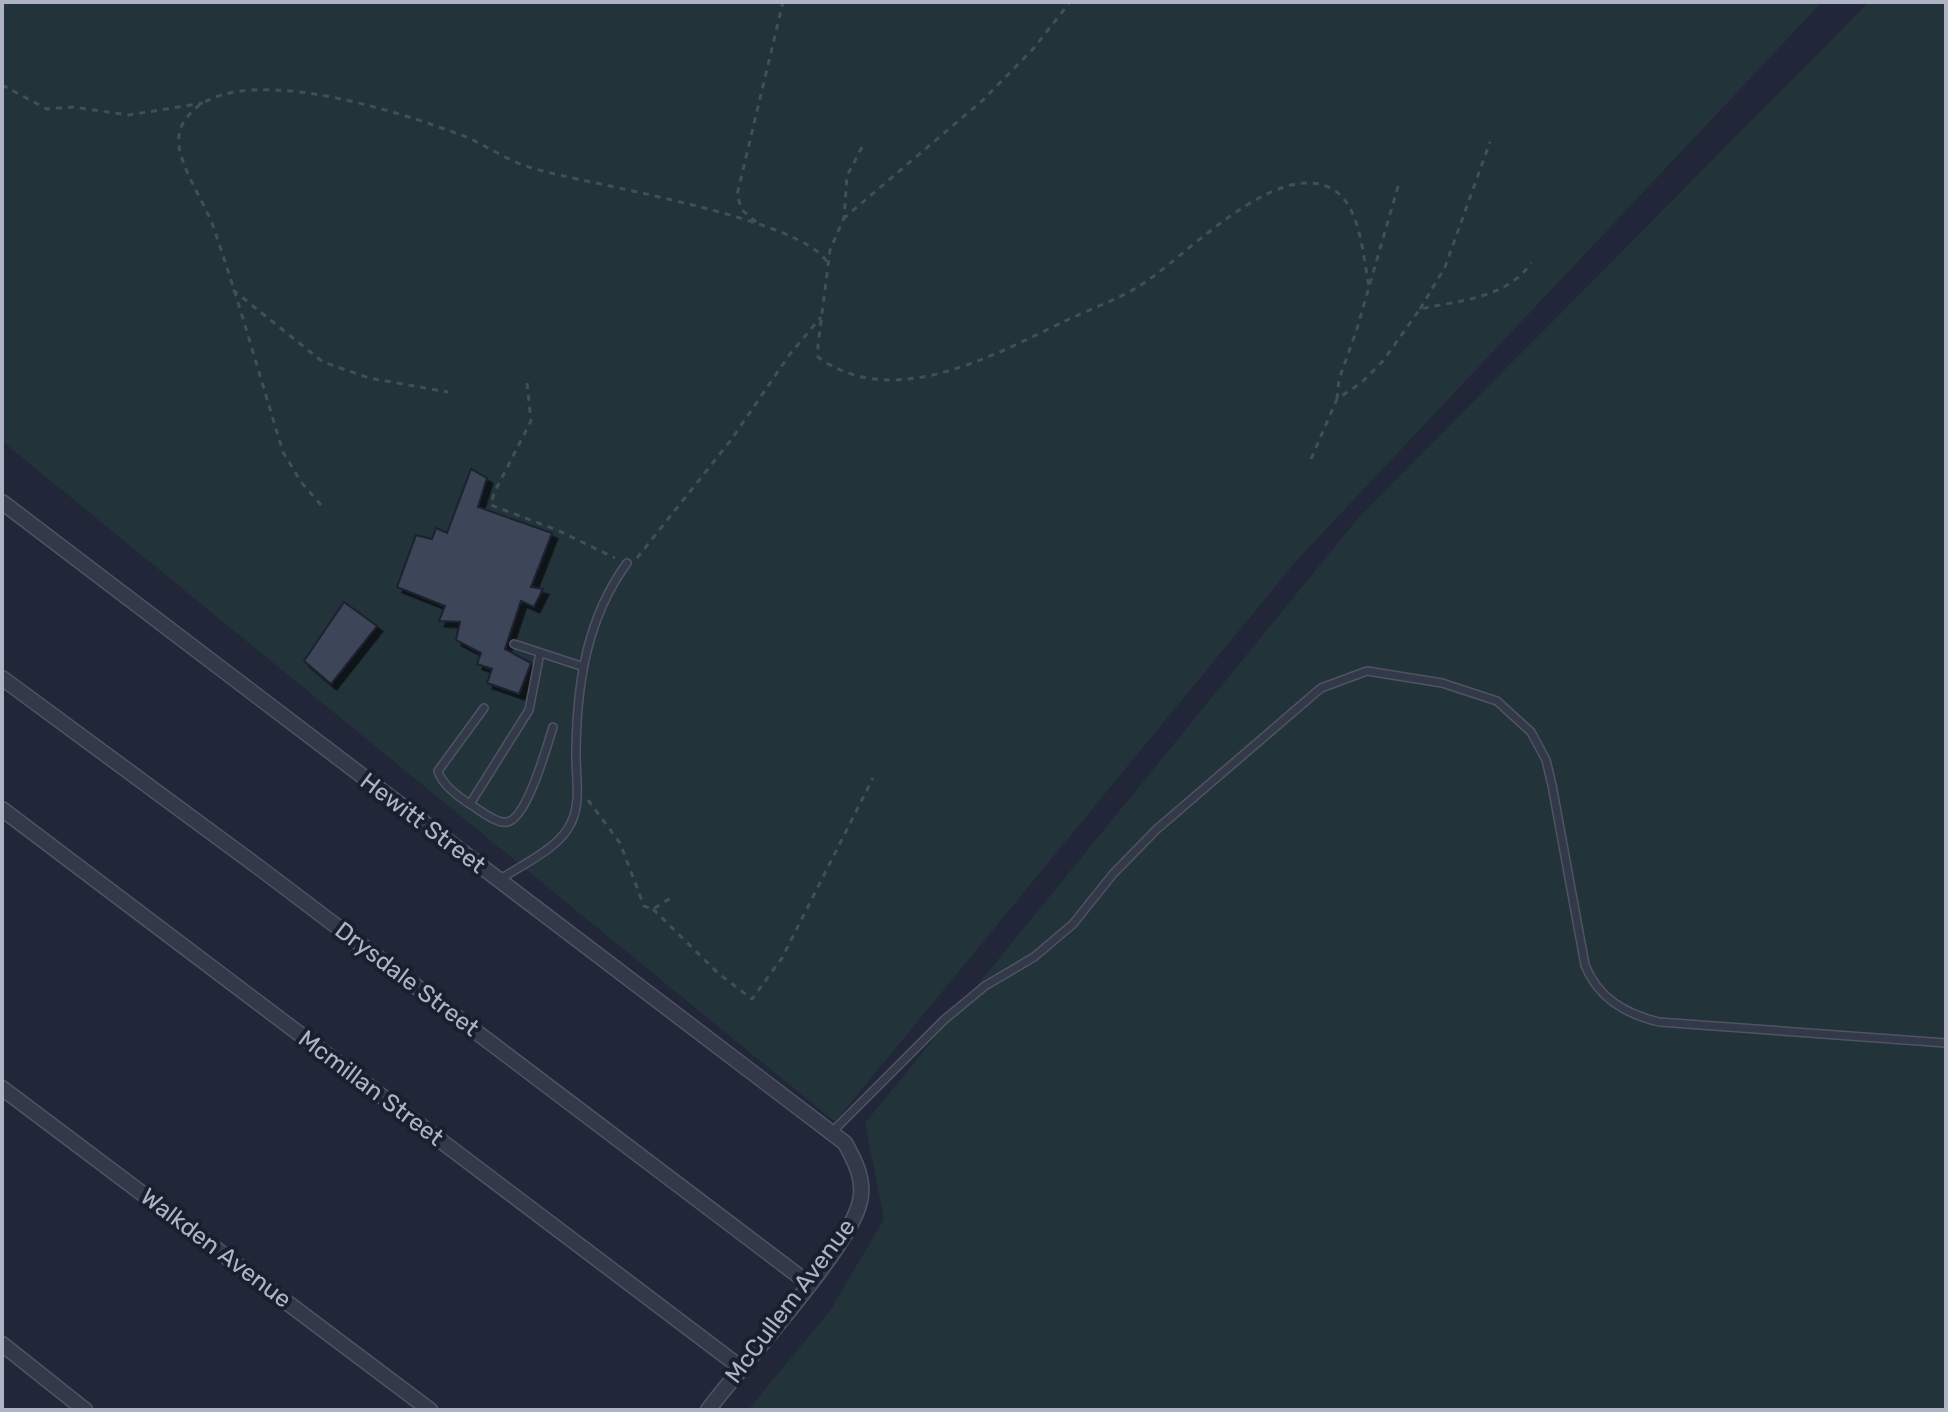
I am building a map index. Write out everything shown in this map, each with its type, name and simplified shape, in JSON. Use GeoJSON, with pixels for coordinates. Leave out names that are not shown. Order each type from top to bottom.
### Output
{"type":"FeatureCollection","features":[{"type":"Feature","properties":{"kind":"street","name":"Hewitt Street"},"geometry":{"type":"LineString","coordinates":[[2,502],[845,1143]]}},
{"type":"Feature","properties":{"kind":"street","name":"Drysdale Street"},"geometry":{"type":"LineString","coordinates":[[2,678],[287,888],[808,1283]]}},
{"type":"Feature","properties":{"kind":"street","name":"Mcmillan Street"},"geometry":{"type":"LineString","coordinates":[[2,809],[740,1367]]}},
{"type":"Feature","properties":{"kind":"street","name":"Walkden Avenue"},"geometry":{"type":"LineString","coordinates":[[2,1088],[430,1410]]}},
{"type":"Feature","properties":{"kind":"street","name":"McCullem Avenue"},"geometry":{"type":"LineString","coordinates":[[708,1410],[845,1233],[861,1199],[856,1163],[845,1143]]}},
{"type":"Feature","properties":{"kind":"street"},"geometry":{"type":"LineString","coordinates":[[2,1344],[85,1410]]}},
{"type":"Feature","properties":{"kind":"lane"},"geometry":{"type":"LineString","coordinates":[[499,880],[561,837],[571,824],[577,806],[581,666],[609,587],[627,563]]}},
{"type":"Feature","properties":{"kind":"lane"},"geometry":{"type":"LineString","coordinates":[[514,644],[581,666]]}},
{"type":"Feature","properties":{"kind":"lane"},"geometry":{"type":"LineString","coordinates":[[470,804],[529,710],[540,653]]}},
{"type":"Feature","properties":{"kind":"lane"},"geometry":{"type":"LineString","coordinates":[[831,1133],[960,1005],[1034,957],[1073,924],[1113,874],[1157,829],[1321,688],[1367,671],[1471,691],[1497,701],[1531,732],[1546,760],[1552,785],[1585,965],[1591,981],[1618,1006],[1638,1017],[1659,1022],[1946,1043]]}},
{"type":"Feature","properties":{"kind":"lane"},"geometry":{"type":"LineString","coordinates":[[484,708],[438,771],[440,780],[470,804],[497,820],[507,822],[517,817],[529,796],[553,727]]}},
{"type":"Feature","properties":{"kind":"path"},"geometry":{"type":"LineString","coordinates":[[759,225],[742,210],[737,195],[783,2]]}},
{"type":"Feature","properties":{"kind":"path"},"geometry":{"type":"LineString","coordinates":[[843,219],[983,100],[1033,49],[1070,2]]}},
{"type":"Feature","properties":{"kind":"path"},"geometry":{"type":"LineString","coordinates":[[2,85],[47,109],[73,107],[129,115],[203,103],[250,91],[317,91],[463,135],[532,168],[589,179],[759,225],[815,251],[828,264]]}},
{"type":"Feature","properties":{"kind":"path"},"geometry":{"type":"LineString","coordinates":[[203,103],[183,122],[179,145],[207,209],[283,452],[301,482],[321,505]]}},
{"type":"Feature","properties":{"kind":"path"},"geometry":{"type":"LineString","coordinates":[[1337,399],[1361,383],[1383,361],[1420,309],[1445,267],[1490,142]]}},
{"type":"Feature","properties":{"kind":"path"},"geometry":{"type":"LineString","coordinates":[[862,147],[847,176],[843,219],[828,264],[818,357],[827,364],[878,379],[929,375],[993,357],[1137,287],[1253,203],[1289,184],[1306,181],[1335,191],[1345,200],[1353,218],[1369,286]]}},
{"type":"Feature","properties":{"kind":"path"},"geometry":{"type":"LineString","coordinates":[[1311,459],[1337,399],[1339,379],[1399,183]]}},
{"type":"Feature","properties":{"kind":"path"},"geometry":{"type":"LineString","coordinates":[[1420,309],[1498,292],[1518,282],[1531,263]]}},
{"type":"Feature","properties":{"kind":"path"},"geometry":{"type":"LineString","coordinates":[[233,290],[323,362],[369,378],[448,392]]}},
{"type":"Feature","properties":{"kind":"path"},"geometry":{"type":"LineString","coordinates":[[527,383],[531,421],[494,493],[491,505],[627,563],[637,558],[731,440],[781,366],[821,317]]}},
{"type":"Feature","properties":{"kind":"path"},"geometry":{"type":"LineString","coordinates":[[576,784],[620,843],[644,906],[653,909],[719,974],[752,999],[782,958],[873,778]]}},
{"type":"Feature","properties":{"kind":"path"},"geometry":{"type":"LineString","coordinates":[[653,909],[674,896]]}},
{"type":"Feature","properties":{"kind":"shaded area"},"geometry":{"type":"Polygon","coordinates":[[[2,2],[1822,2],[1297,560],[835,1122],[2,441],[2,2]]]}},
{"type":"Feature","properties":{"kind":"shaded area"},"geometry":{"type":"Polygon","coordinates":[[[1869,2],[1946,2],[1946,1410],[748,1410],[830,1311],[884,1219],[865,1123],[1359,517],[1869,2]]]}},
{"type":"Feature","properties":{"kind":"building"},"geometry":{"type":"Polygon","coordinates":[[[471,469],[487,478],[478,507],[552,533],[531,587],[543,589],[534,607],[521,601],[505,649],[531,663],[519,694],[487,683],[492,669],[477,664],[481,653],[456,640],[460,622],[439,621],[445,606],[397,587],[416,535],[432,539],[436,528],[447,533],[471,469]]]}},
{"type":"Feature","properties":{"kind":"building"},"geometry":{"type":"Polygon","coordinates":[[[344,602],[377,626],[331,684],[304,661],[344,602]]]}}]}
